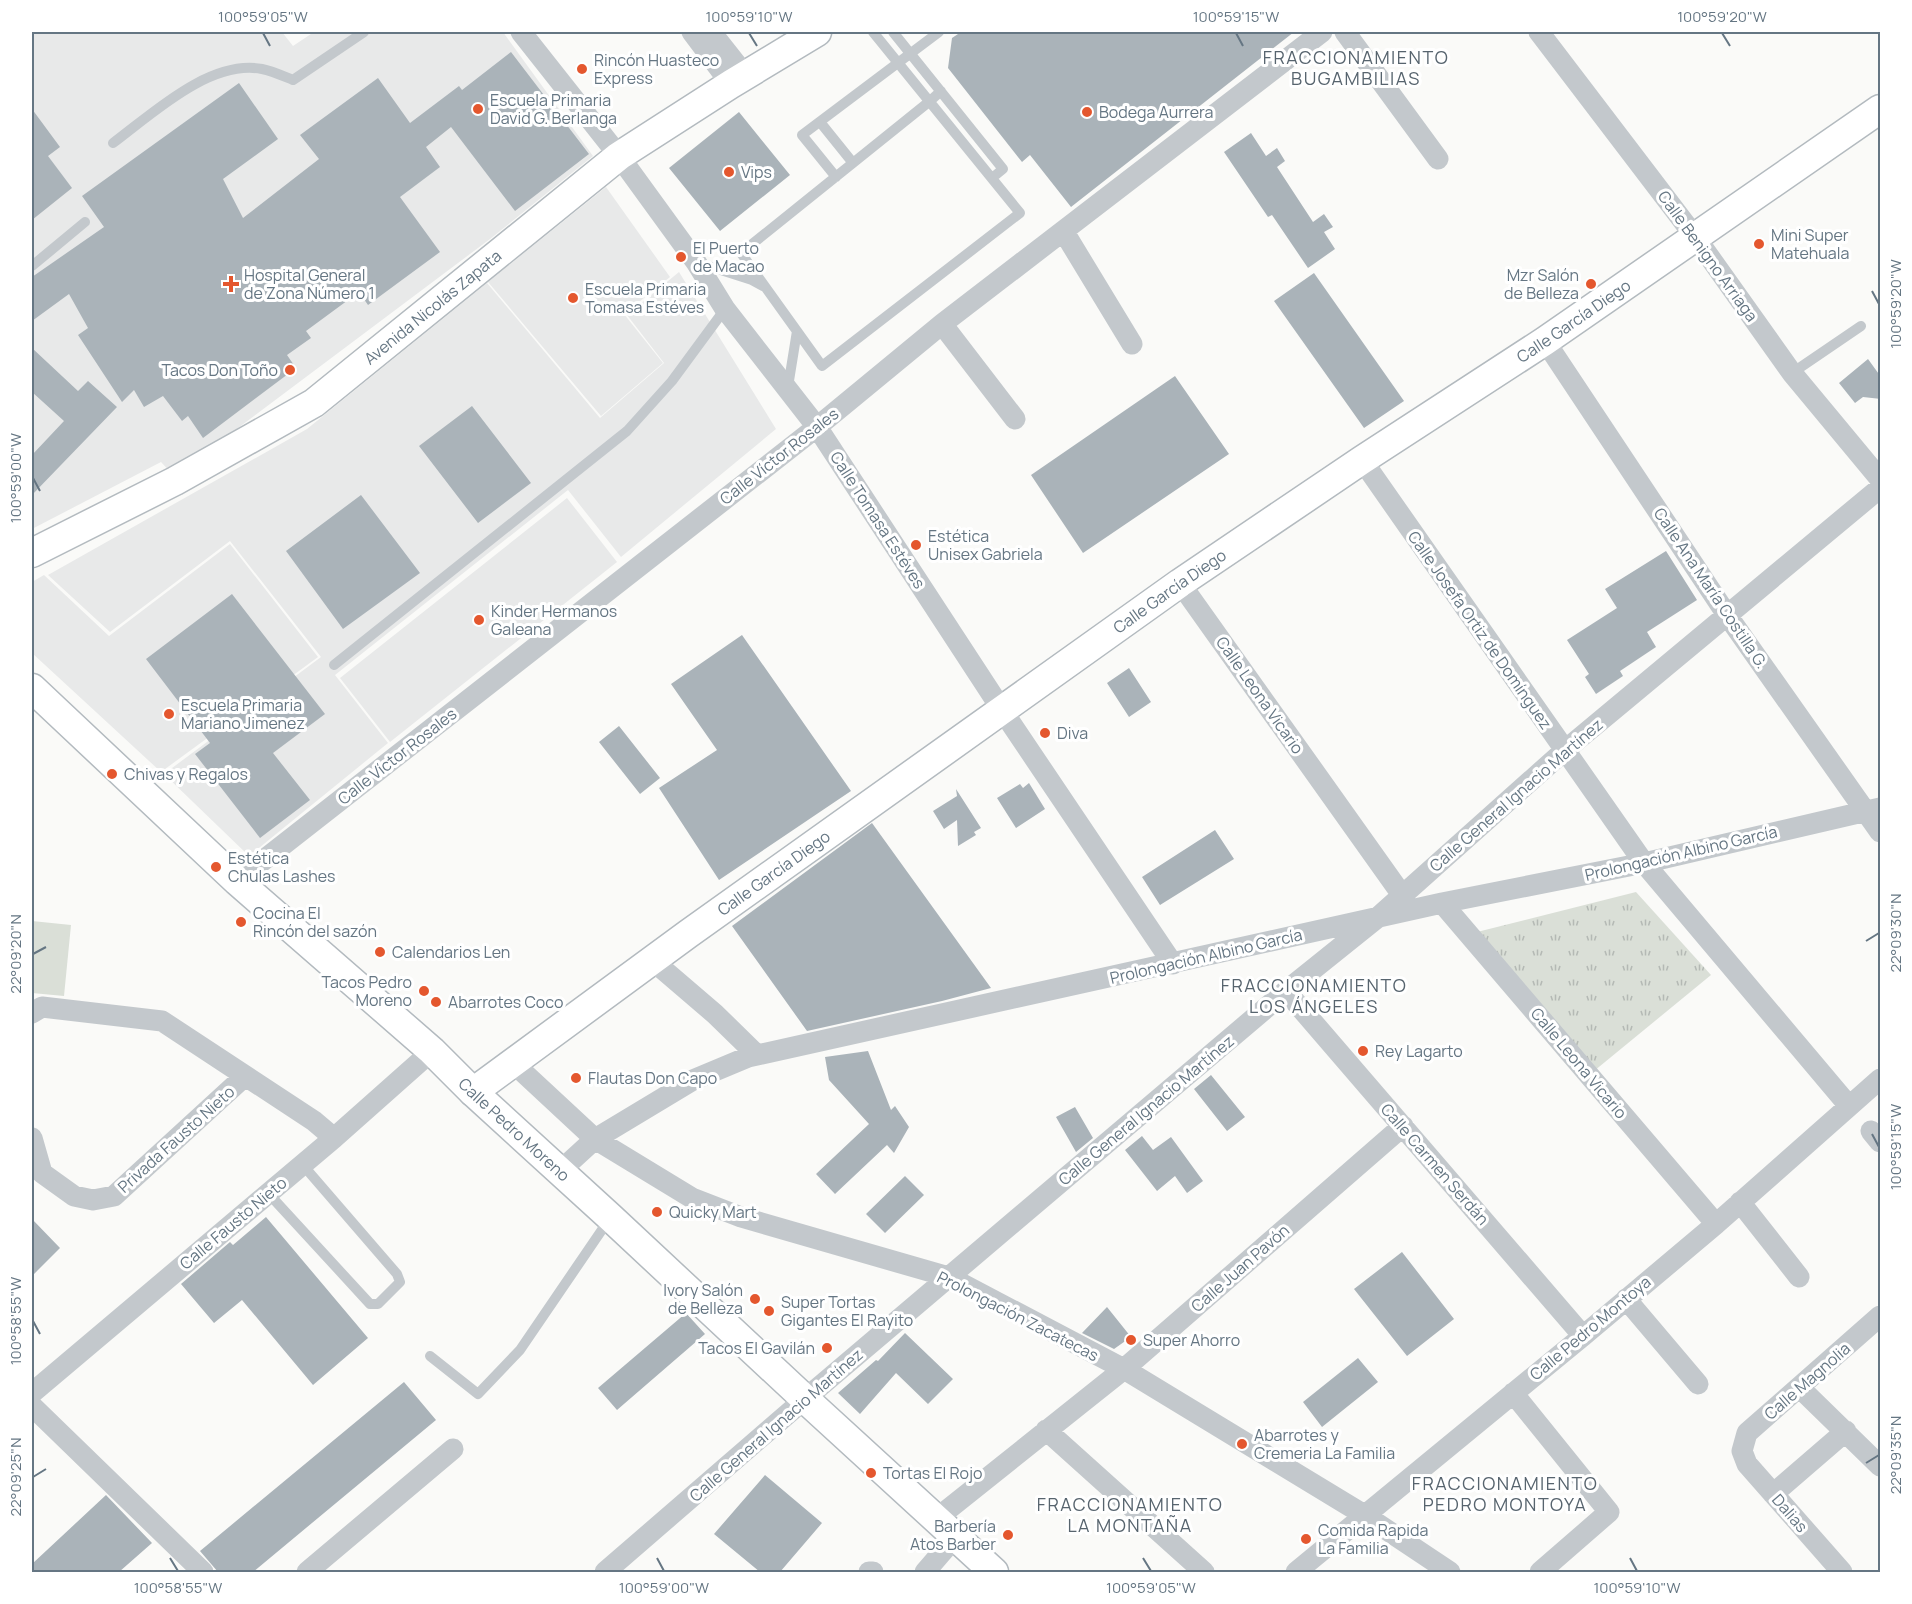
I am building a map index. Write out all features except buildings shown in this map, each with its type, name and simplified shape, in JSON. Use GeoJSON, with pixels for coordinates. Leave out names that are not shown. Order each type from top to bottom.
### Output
{"type":"FeatureCollection","features":[{"type":"Feature","properties":{"kind":"street","name":"Calle Tomasa Estéves"},"geometry":{"type":"LineString","coordinates":[[521,32],[619,156],[696,262],[725,309],[817,427],[1002,710],[1173,964]]}},
{"type":"Feature","properties":{"kind":"street"},"geometry":{"type":"LineString","coordinates":[[692,32],[738,79]]}},
{"type":"Feature","properties":{"kind":"street"},"geometry":{"type":"LineString","coordinates":[[711,32],[738,79]]}},
{"type":"Feature","properties":{"kind":"street","name":"Avenida Nicolás Zapata"},"geometry":{"type":"LineString","coordinates":[[32,553],[175,481],[314,403],[619,156],[738,79],[817,32]]}},
{"type":"Feature","properties":{"kind":"street","name":"Calle Víctor Rosales"},"geometry":{"type":"LineString","coordinates":[[237,881],[817,427],[942,324],[1322,32]]}},
{"type":"Feature","properties":{"kind":"street"},"geometry":{"type":"LineString","coordinates":[[1345,32],[1438,159]]}},
{"type":"Feature","properties":{"kind":"street","name":"Calle Benigno Arriaga"},"geometry":{"type":"LineString","coordinates":[[1549,35],[1792,373],[1881,479]]}},
{"type":"Feature","properties":{"kind":"street","name":"Calle García Diego"},"geometry":{"type":"LineString","coordinates":[[473,1092],[652,960],[1180,583],[1362,460],[1545,341],[1878,115]]}},
{"type":"Feature","properties":{"kind":"street"},"geometry":{"type":"LineString","coordinates":[[1064,232],[1132,344]]}},
{"type":"Feature","properties":{"kind":"street"},"geometry":{"type":"LineString","coordinates":[[942,324],[1015,419]]}},
{"type":"Feature","properties":{"kind":"street","name":"Calle Ana María Costilla G."},"geometry":{"type":"LineString","coordinates":[[1545,341],[1727,615],[1874,809],[1881,832]]}},
{"type":"Feature","properties":{"kind":"street","name":"Calle Josefa Ortiz de Domínguez"},"geometry":{"type":"LineString","coordinates":[[1362,460],[1644,863],[1849,1106]]}},
{"type":"Feature","properties":{"kind":"street","name":"Calle General Ignacio Martínez"},"geometry":{"type":"LineString","coordinates":[[605,1572],[1286,991],[1377,918],[1564,751],[1881,488]]}},
{"type":"Feature","properties":{"kind":"street","name":"Calle Leona Vicario"},"geometry":{"type":"LineString","coordinates":[[1180,583],[1402,895]]}},
{"type":"Feature","properties":{"kind":"street","name":"Calle Pedro Moreno"},"geometry":{"type":"LineString","coordinates":[[32,688],[237,881],[432,1052],[805,1400],[994,1572]]}},
{"type":"Feature","properties":{"kind":"street","name":"Prolongación Albino García"},"geometry":{"type":"LineString","coordinates":[[560,1171],[595,1139],[693,1080],[748,1057],[1442,903],[1644,863],[1874,809]]}},
{"type":"Feature","properties":{"kind":"street","name":"Calle Leona Vicario"},"geometry":{"type":"LineString","coordinates":[[1442,903],[1716,1224]]}},
{"type":"Feature","properties":{"kind":"street"},"geometry":{"type":"LineString","coordinates":[[652,960],[715,1014],[757,1055]]}},
{"type":"Feature","properties":{"kind":"street","name":"Calle Carmen Serdán"},"geometry":{"type":"LineString","coordinates":[[1286,991],[1583,1336]]}},
{"type":"Feature","properties":{"kind":"street","name":"Privada Fausto Nieto"},"geometry":{"type":"LineString","coordinates":[[32,1013],[42,1007],[162,1021],[314,1121],[334,1138]]}},
{"type":"Feature","properties":{"kind":"street","name":"Calle Fausto Nieto"},"geometry":{"type":"LineString","coordinates":[[32,1393],[334,1138],[432,1052]]}},
{"type":"Feature","properties":{"kind":"street","name":"Prolongación Zacatecas"},"geometry":{"type":"LineString","coordinates":[[512,1062],[595,1139],[692,1198],[741,1217],[949,1277],[1124,1369],[1366,1516],[1450,1572]]}},
{"type":"Feature","properties":{"kind":"street","name":"Privada Fausto Nieto"},"geometry":{"type":"LineString","coordinates":[[32,1138],[42,1173],[74,1196],[93,1200],[114,1196],[245,1076]]}},
{"type":"Feature","properties":{"kind":"street","name":"Calle Pedro Montoya"},"geometry":{"type":"LineString","coordinates":[[1296,1572],[1716,1224],[1881,1079]]}},
{"type":"Feature","properties":{"kind":"street","name":"Calle Juan Pavón"},"geometry":{"type":"LineString","coordinates":[[925,1572],[946,1527],[1046,1431],[1124,1369],[1403,1126]]}},
{"type":"Feature","properties":{"kind":"street"},"geometry":{"type":"LineString","coordinates":[[1740,1202],[1799,1277]]}},
{"type":"Feature","properties":{"kind":"street"},"geometry":{"type":"LineString","coordinates":[[1626,1299],[1698,1384]]}},
{"type":"Feature","properties":{"kind":"street","name":"Calle Magnolia"},"geometry":{"type":"LineString","coordinates":[[1742,1451],[1747,1433],[1881,1316]]}},
{"type":"Feature","properties":{"kind":"street"},"geometry":{"type":"LineString","coordinates":[[1800,1388],[1881,1466]]}},
{"type":"Feature","properties":{"kind":"street"},"geometry":{"type":"LineString","coordinates":[[1513,1393],[1609,1512],[1540,1572]]}},
{"type":"Feature","properties":{"kind":"street"},"geometry":{"type":"LineString","coordinates":[[32,1406],[203,1572]]}},
{"type":"Feature","properties":{"kind":"street"},"geometry":{"type":"LineString","coordinates":[[1046,1431],[1204,1572]]}},
{"type":"Feature","properties":{"kind":"street"},"geometry":{"type":"LineString","coordinates":[[1773,1494],[1846,1431]]}},
{"type":"Feature","properties":{"kind":"street"},"geometry":{"type":"LineString","coordinates":[[307,1572],[453,1449]]}},
{"type":"Feature","properties":{"kind":"street","name":"Dalias"},"geometry":{"type":"LineString","coordinates":[[1742,1451],[1747,1464],[1842,1572]]}},
{"type":"Feature","properties":{"kind":"lane"},"geometry":{"type":"LineString","coordinates":[[113,143],[192,86],[232,68],[262,69],[293,80],[364,32]]}},
{"type":"Feature","properties":{"kind":"lane"},"geometry":{"type":"LineString","coordinates":[[873,32],[899,61],[930,101],[1020,213],[822,366],[741,253],[854,163],[930,101],[941,90]]}},
{"type":"Feature","properties":{"kind":"lane"},"geometry":{"type":"LineString","coordinates":[[893,32],[1003,169],[992,178]]}},
{"type":"Feature","properties":{"kind":"lane"},"geometry":{"type":"LineString","coordinates":[[836,177],[802,135],[939,32]]}},
{"type":"Feature","properties":{"kind":"lane"},"geometry":{"type":"LineString","coordinates":[[820,122],[854,163]]}},
{"type":"Feature","properties":{"kind":"lane"},"geometry":{"type":"LineString","coordinates":[[957,134],[968,124]]}},
{"type":"Feature","properties":{"kind":"lane"},"geometry":{"type":"LineString","coordinates":[[32,266],[85,222]]}},
{"type":"Feature","properties":{"kind":"lane"},"geometry":{"type":"LineString","coordinates":[[696,262],[753,279],[766,287]]}},
{"type":"Feature","properties":{"kind":"lane"},"geometry":{"type":"LineString","coordinates":[[333,665],[627,431],[672,381],[725,309]]}},
{"type":"Feature","properties":{"kind":"lane"},"geometry":{"type":"LineString","coordinates":[[1792,373],[1861,326]]}},
{"type":"Feature","properties":{"kind":"lane"},"geometry":{"type":"LineString","coordinates":[[787,390],[797,331]]}},
{"type":"Feature","properties":{"kind":"lane"},"geometry":{"type":"LineString","coordinates":[[268,1193],[370,1304],[378,1304],[400,1282],[397,1274],[302,1164]]}},
{"type":"Feature","properties":{"kind":"lane"},"geometry":{"type":"LineString","coordinates":[[430,1356],[478,1394],[520,1350],[610,1217]]}},
{"type":"Feature","properties":{"kind":"shaded area","name":"Hospital General de Zona Número 1"},"geometry":{"type":"Polygon","coordinates":[[[32,32],[282,32],[293,46],[314,32],[503,32],[593,156],[490,239],[174,476],[161,462],[32,529],[32,32]]]}},
{"type":"Feature","properties":{"kind":"shaded area","name":"Escuela Primaria Tomasa Estéves"},"geometry":{"type":"Polygon","coordinates":[[[606,187],[670,277],[624,314],[663,363],[601,416],[488,282],[606,187]]]}},
{"type":"Feature","properties":{"kind":"shaded area"},"geometry":{"type":"Polygon","coordinates":[[[679,272],[776,429],[621,557],[568,490],[335,675],[388,743],[249,856],[164,774],[321,657],[230,541],[110,632],[48,575],[307,429],[487,283],[600,418],[664,363],[627,315],[679,272]]]}},
{"type":"Feature","properties":{"kind":"shaded area","name":"Kinder Hermanos Galeana"},"geometry":{"type":"Polygon","coordinates":[[[567,498],[617,562],[390,742],[340,678],[567,498]]]}},
{"type":"Feature","properties":{"kind":"shaded area","name":"Escuela Primaria Mariano Jimenez"},"geometry":{"type":"Polygon","coordinates":[[[230,544],[318,657],[161,772],[32,653],[32,582],[44,575],[109,636],[230,544]]]}},
{"type":"Feature","properties":{"kind":"green space"},"geometry":{"type":"Polygon","coordinates":[[[1636,892],[1711,975],[1594,1071],[1477,932],[1636,892]]]}},
{"type":"Feature","properties":{"kind":"green space"},"geometry":{"type":"Polygon","coordinates":[[[32,921],[71,925],[64,996],[32,993],[32,921]]]}},
{"type":"Feature","properties":{"kind":"place","name":"Rincón Huasteco Express"},"geometry":{"type":"Point","coordinates":[582,69]}},
{"type":"Feature","properties":{"kind":"place","name":"Escuela Primaria David G. Berlanga"},"geometry":{"type":"Point","coordinates":[478,109]}},
{"type":"Feature","properties":{"kind":"place","name":"Bodega Aurrera"},"geometry":{"type":"Point","coordinates":[1087,112]}},
{"type":"Feature","properties":{"kind":"place","name":"Vips"},"geometry":{"type":"Point","coordinates":[729,172]}},
{"type":"Feature","properties":{"kind":"place","name":"Mini Super Matehuala"},"geometry":{"type":"Point","coordinates":[1759,244]}},
{"type":"Feature","properties":{"kind":"place","name":"El Puerto de Macao"},"geometry":{"type":"Point","coordinates":[681,257]}},
{"type":"Feature","properties":{"kind":"place","name":"Hospital General de Zona Número 1"},"geometry":{"type":"Point","coordinates":[231,284]}},
{"type":"Feature","properties":{"kind":"place","name":"Mzr Salón de Belleza"},"geometry":{"type":"Point","coordinates":[1591,284]}},
{"type":"Feature","properties":{"kind":"place","name":"Escuela Primaria Tomasa Estéves"},"geometry":{"type":"Point","coordinates":[573,298]}},
{"type":"Feature","properties":{"kind":"place","name":"Tacos Don Toño"},"geometry":{"type":"Point","coordinates":[290,370]}},
{"type":"Feature","properties":{"kind":"place","name":"Estética Unisex Gabriela"},"geometry":{"type":"Point","coordinates":[916,545]}},
{"type":"Feature","properties":{"kind":"place","name":"Kinder Hermanos Galeana"},"geometry":{"type":"Point","coordinates":[479,620]}},
{"type":"Feature","properties":{"kind":"place","name":"Escuela Primaria Mariano Jimenez"},"geometry":{"type":"Point","coordinates":[169,714]}},
{"type":"Feature","properties":{"kind":"place","name":"Diva"},"geometry":{"type":"Point","coordinates":[1045,733]}},
{"type":"Feature","properties":{"kind":"place","name":"Chivas y Regalos"},"geometry":{"type":"Point","coordinates":[112,774]}},
{"type":"Feature","properties":{"kind":"place","name":"Estética Chulas Lashes"},"geometry":{"type":"Point","coordinates":[216,867]}},
{"type":"Feature","properties":{"kind":"place","name":"Cocina El Rincón del sazón"},"geometry":{"type":"Point","coordinates":[241,922]}},
{"type":"Feature","properties":{"kind":"place","name":"Calendarios Len"},"geometry":{"type":"Point","coordinates":[380,952]}},
{"type":"Feature","properties":{"kind":"place","name":"Tacos Pedro Moreno"},"geometry":{"type":"Point","coordinates":[424,991]}},
{"type":"Feature","properties":{"kind":"place","name":"Abarrotes Coco"},"geometry":{"type":"Point","coordinates":[436,1002]}},
{"type":"Feature","properties":{"kind":"place","name":"Rey Lagarto"},"geometry":{"type":"Point","coordinates":[1363,1051]}},
{"type":"Feature","properties":{"kind":"place","name":"Flautas Don Capo"},"geometry":{"type":"Point","coordinates":[576,1078]}},
{"type":"Feature","properties":{"kind":"place","name":"Quicky Mart"},"geometry":{"type":"Point","coordinates":[657,1212]}},
{"type":"Feature","properties":{"kind":"place","name":"Ivory Salón de Belleza"},"geometry":{"type":"Point","coordinates":[755,1299]}},
{"type":"Feature","properties":{"kind":"place","name":"Super Tortas Gigantes El Rayito"},"geometry":{"type":"Point","coordinates":[769,1311]}},
{"type":"Feature","properties":{"kind":"place","name":"Super Ahorro"},"geometry":{"type":"Point","coordinates":[1131,1340]}},
{"type":"Feature","properties":{"kind":"place","name":"Tacos El Gavilán"},"geometry":{"type":"Point","coordinates":[827,1348]}},
{"type":"Feature","properties":{"kind":"place","name":"Abarrotes y Cremeria La Familia"},"geometry":{"type":"Point","coordinates":[1242,1444]}},
{"type":"Feature","properties":{"kind":"place","name":"Tortas El Rojo"},"geometry":{"type":"Point","coordinates":[871,1473]}},
{"type":"Feature","properties":{"kind":"place","name":"Barbería Atos Barber"},"geometry":{"type":"Point","coordinates":[1008,1535]}},
{"type":"Feature","properties":{"kind":"place","name":"Comida Rapida La Familia"},"geometry":{"type":"Point","coordinates":[1306,1539]}},
{"type":"Feature","properties":{"kind":"district","name":"FRACCIONAMIENTO BUGAMBILIAS"},"geometry":{"type":"Point","coordinates":[1356,68]}},
{"type":"Feature","properties":{"kind":"district","name":"FRACCIONAMIENTO LOS ÁNGELES"},"geometry":{"type":"Point","coordinates":[1314,996]}},
{"type":"Feature","properties":{"kind":"district","name":"FRACCIONAMIENTO PEDRO MONTOYA"},"geometry":{"type":"Point","coordinates":[1505,1494]}},
{"type":"Feature","properties":{"kind":"district","name":"FRACCIONAMIENTO LA MONTAÑA"},"geometry":{"type":"Point","coordinates":[1130,1516]}}]}
